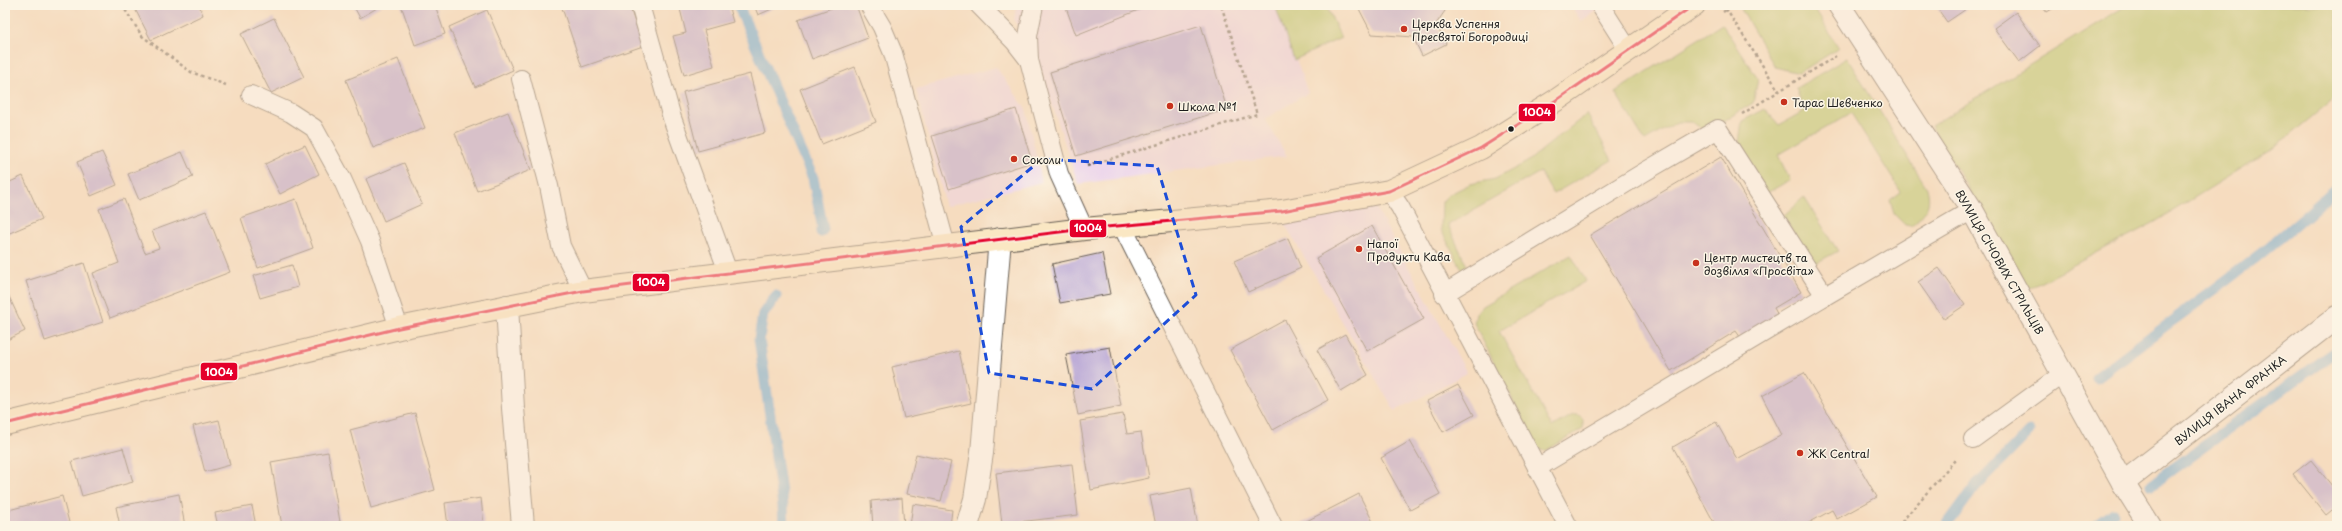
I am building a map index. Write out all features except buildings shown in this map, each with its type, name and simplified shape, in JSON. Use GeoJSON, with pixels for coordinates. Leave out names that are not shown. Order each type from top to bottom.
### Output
{"type":"FeatureCollection","features":[{"type":"Feature","properties":{"kind":"street"},"geometry":{"type":"LineString","coordinates":[[5,424],[399,328],[583,291],[1084,229],[1282,211],[1389,191],[1481,148],[1558,99],[1628,49],[1694,5]]}},
{"type":"Feature","properties":{"kind":"street","name":"ВУЛИЦЯ СІЧОВИХ СТРІЛЬЦІВ"},"geometry":{"type":"LineString","coordinates":[[1840,5],[1972,210],[2064,373],[2123,483],[2150,526]]}},
{"type":"Feature","properties":{"kind":"street"},"geometry":{"type":"LineString","coordinates":[[967,526],[975,499],[982,453],[1000,239]]}},
{"type":"Feature","properties":{"kind":"street"},"geometry":{"type":"LineString","coordinates":[[507,306],[513,408],[524,526]]}},
{"type":"Feature","properties":{"kind":"street","name":"ВУЛИЦЯ ІВАНА ФРАНКА"},"geometry":{"type":"LineString","coordinates":[[2123,483],[2337,317]]}},
{"type":"Feature","properties":{"kind":"lane"},"geometry":{"type":"LineString","coordinates":[[640,5],[672,118],[728,272]]}},
{"type":"Feature","properties":{"kind":"lane"},"geometry":{"type":"LineString","coordinates":[[869,5],[882,27],[893,53],[946,246]]}},
{"type":"Feature","properties":{"kind":"lane"},"geometry":{"type":"LineString","coordinates":[[979,5],[1016,42],[1029,60]]}},
{"type":"Feature","properties":{"kind":"lane"},"geometry":{"type":"LineString","coordinates":[[1034,5],[1028,36],[1029,60],[1059,174],[1084,229]]}},
{"type":"Feature","properties":{"kind":"lane"},"geometry":{"type":"LineString","coordinates":[[1600,5],[1628,49]]}},
{"type":"Feature","properties":{"kind":"lane"},"geometry":{"type":"LineString","coordinates":[[521,79],[549,186],[561,246],[583,291]]}},
{"type":"Feature","properties":{"kind":"lane"},"geometry":{"type":"LineString","coordinates":[[250,95],[291,113],[314,128],[342,179],[370,241],[399,328]]}},
{"type":"Feature","properties":{"kind":"lane"},"geometry":{"type":"LineString","coordinates":[[1444,294],[1646,170],[1718,129],[1825,296]]}},
{"type":"Feature","properties":{"kind":"lane"},"geometry":{"type":"LineString","coordinates":[[1389,191],[1400,207],[1444,294],[1568,526]]}},
{"type":"Feature","properties":{"kind":"lane"},"geometry":{"type":"LineString","coordinates":[[1537,468],[1972,210]]}},
{"type":"Feature","properties":{"kind":"lane"},"geometry":{"type":"LineString","coordinates":[[1122,226],[1273,526]]}},
{"type":"Feature","properties":{"kind":"lane"},"geometry":{"type":"LineString","coordinates":[[1973,439],[2064,373]]}},
{"type":"Feature","properties":{"kind":"path"},"geometry":{"type":"LineString","coordinates":[[122,5],[142,36],[191,72],[250,95]]}},
{"type":"Feature","properties":{"kind":"path"},"geometry":{"type":"LineString","coordinates":[[1059,174],[1257,114],[1221,5]]}},
{"type":"Feature","properties":{"kind":"path"},"geometry":{"type":"LineString","coordinates":[[1726,9],[1779,91]]}},
{"type":"Feature","properties":{"kind":"path"},"geometry":{"type":"LineString","coordinates":[[1718,129],[1862,39]]}},
{"type":"Feature","properties":{"kind":"path"},"geometry":{"type":"LineString","coordinates":[[1898,526],[1973,439]]}},
{"type":"Feature","properties":{"kind":"highlighted area"},"geometry":{"type":"Polygon","coordinates":[[[1042,159],[1157,166],[1196,295],[1092,389],[989,373],[961,227],[1042,159]]]}},
{"type":"Feature","properties":{"kind":"shaded area","name":"Школа №1"},"geometry":{"type":"Polygon","coordinates":[[[1017,5],[1277,5],[1308,93],[1265,119],[1287,156],[1078,184],[1040,67],[1014,19],[1017,5]]]}},
{"type":"Feature","properties":{"kind":"shaded area"},"geometry":{"type":"Polygon","coordinates":[[[1570,5],[1606,5],[1581,21],[1570,5]]]}},
{"type":"Feature","properties":{"kind":"shaded area"},"geometry":{"type":"Polygon","coordinates":[[[996,67],[1026,109],[1042,182],[946,206],[916,89],[996,67]]]}},
{"type":"Feature","properties":{"kind":"shaded area"},"geometry":{"type":"Polygon","coordinates":[[[1371,199],[1467,373],[1395,411],[1280,216],[1371,199]]]}},
{"type":"Feature","properties":{"kind":"green space"},"geometry":{"type":"Polygon","coordinates":[[[1275,5],[1326,5],[1341,38],[1294,60],[1275,5]]]}},
{"type":"Feature","properties":{"kind":"green space"},"geometry":{"type":"Polygon","coordinates":[[[1747,5],[1812,5],[1839,48],[1799,73],[1775,67],[1741,9],[1747,5]]]}},
{"type":"Feature","properties":{"kind":"green space"},"geometry":{"type":"Polygon","coordinates":[[[2127,5],[2337,5],[2337,96],[2273,149],[2155,222],[2028,289],[1931,126],[2127,5]]]}},
{"type":"Feature","properties":{"kind":"green space"},"geometry":{"type":"Polygon","coordinates":[[[1722,24],[1758,79],[1753,103],[1707,131],[1691,122],[1677,122],[1645,141],[1615,92],[1722,24]]]}},
{"type":"Feature","properties":{"kind":"green space"},"geometry":{"type":"Polygon","coordinates":[[[1847,58],[1927,188],[1929,201],[1926,210],[1924,214],[1911,226],[1905,225],[1894,214],[1890,200],[1901,192],[1851,113],[1778,155],[1790,180],[1765,194],[1738,149],[1742,121],[1765,109],[1779,125],[1804,111],[1796,88],[1847,58]]]}},
{"type":"Feature","properties":{"kind":"green space"},"geometry":{"type":"Polygon","coordinates":[[[1587,114],[1612,160],[1553,194],[1540,172],[1448,225],[1467,266],[1463,271],[1441,230],[1442,202],[1448,195],[1470,184],[1495,179],[1527,162],[1587,114]]]}},
{"type":"Feature","properties":{"kind":"green space"},"geometry":{"type":"Polygon","coordinates":[[[1804,197],[1838,251],[1814,264],[1783,216],[1804,197]]]}},
{"type":"Feature","properties":{"kind":"green space"},"geometry":{"type":"Polygon","coordinates":[[[1571,255],[1586,281],[1499,331],[1552,427],[1573,415],[1579,415],[1583,420],[1583,429],[1545,451],[1538,449],[1534,442],[1474,323],[1476,314],[1483,306],[1571,255]]]}},
{"type":"Feature","properties":{"kind":"waterway"},"geometry":{"type":"LineString","coordinates":[[738,5],[813,178],[823,229],[821,232]]}},
{"type":"Feature","properties":{"kind":"waterway"},"geometry":{"type":"LineString","coordinates":[[2096,378],[2250,262],[2280,238],[2337,187]]}},
{"type":"Feature","properties":{"kind":"waterway"},"geometry":{"type":"LineString","coordinates":[[776,296],[763,314],[759,339],[783,506],[784,526]]}},
{"type":"Feature","properties":{"kind":"waterway"},"geometry":{"type":"LineString","coordinates":[[2152,484],[2337,350]]}},
{"type":"Feature","properties":{"kind":"waterway"},"geometry":{"type":"LineString","coordinates":[[1946,526],[1975,487],[2029,432]]}},
{"type":"Feature","properties":{"kind":"waterway"},"geometry":{"type":"LineString","coordinates":[[2095,526],[2113,513]]}},
{"type":"Feature","properties":{"kind":"transit line","name":"1004"},"geometry":{"type":"LineString","coordinates":[[5,424],[399,328],[583,291],[1084,229],[1282,211],[1389,191],[1481,148],[1558,99],[1694,5]]}},
{"type":"Feature","properties":{"kind":"place","name":"Церква Успення Пресвятої Богородиці"},"geometry":{"type":"Point","coordinates":[1404,29]}},
{"type":"Feature","properties":{"kind":"place","name":"Тарас Шевченко"},"geometry":{"type":"Point","coordinates":[1784,102]}},
{"type":"Feature","properties":{"kind":"place","name":"Школа №1"},"geometry":{"type":"Point","coordinates":[1170,106]}},
{"type":"Feature","properties":{"kind":"place","name":"Соколи"},"geometry":{"type":"Point","coordinates":[1014,159]}},
{"type":"Feature","properties":{"kind":"place","name":"Напої Продукти Кава"},"geometry":{"type":"Point","coordinates":[1359,249]}},
{"type":"Feature","properties":{"kind":"place","name":"Центр мистецтв та дозвілля «Просвіта»"},"geometry":{"type":"Point","coordinates":[1696,263]}},
{"type":"Feature","properties":{"kind":"place","name":"ЖК Central"},"geometry":{"type":"Point","coordinates":[1800,453]}}]}
